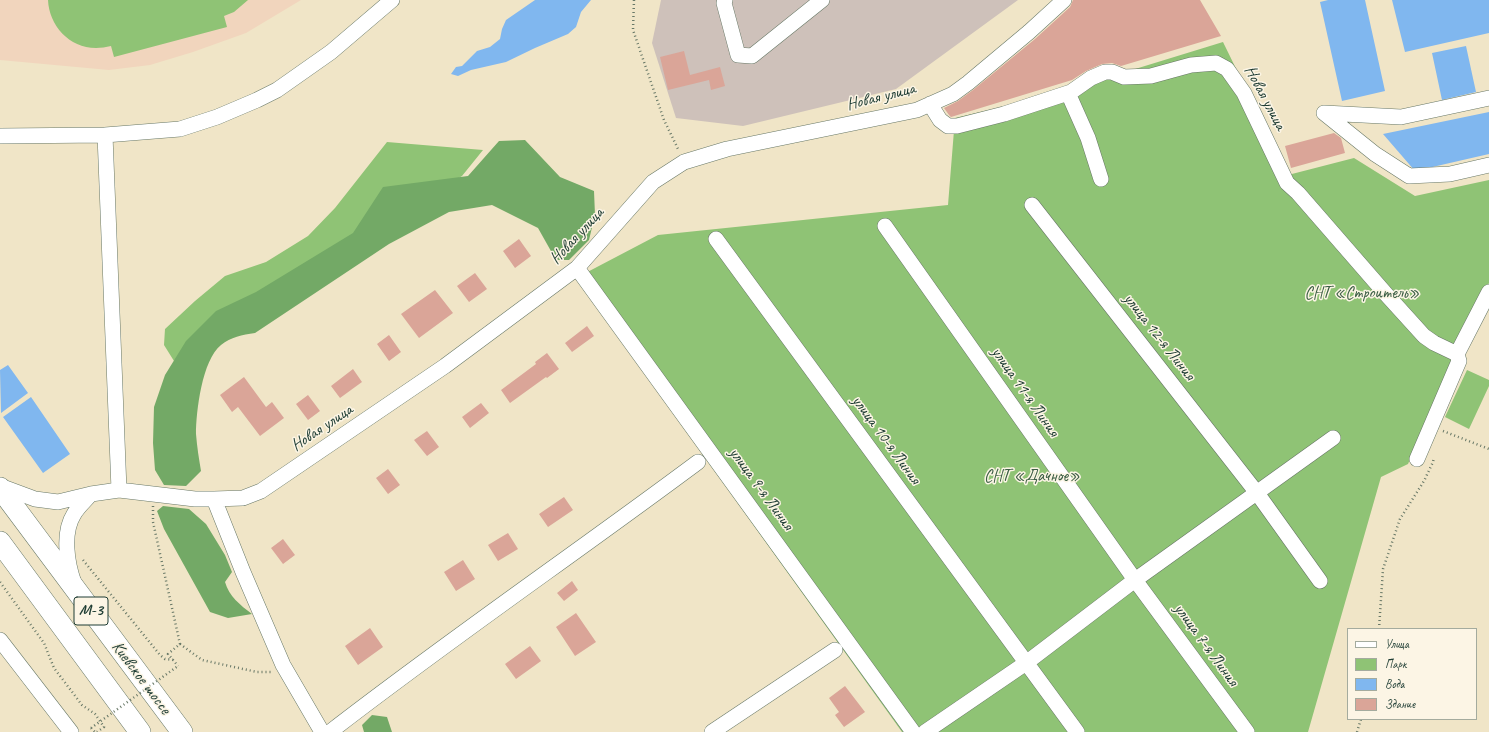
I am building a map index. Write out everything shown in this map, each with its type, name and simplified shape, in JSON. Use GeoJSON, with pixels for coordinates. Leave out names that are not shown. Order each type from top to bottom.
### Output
{"type":"FeatureCollection","features":[{"type":"Feature","properties":{"kind":"highway","name":"Киевское шоссе"},"geometry":{"type":"LineString","coordinates":[[0,487],[182,732]]}},
{"type":"Feature","properties":{"kind":"highway","name":"Киевское шоссе"},"geometry":{"type":"LineString","coordinates":[[0,542],[140,732]]}},
{"type":"Feature","properties":{"kind":"street"},"geometry":{"type":"LineString","coordinates":[[0,136],[106,135],[180,129],[217,117],[277,90],[331,52],[392,0]]}},
{"type":"Feature","properties":{"kind":"street"},"geometry":{"type":"LineString","coordinates":[[725,0],[724,3],[738,55],[752,56],[822,0]]}},
{"type":"Feature","properties":{"kind":"street","name":"Новая улица"},"geometry":{"type":"LineString","coordinates":[[0,487],[35,499],[58,502],[91,494],[119,490],[214,500],[244,498],[261,491],[275,483],[445,366],[577,268],[653,182],[684,162],[727,149],[917,110],[953,94],[968,83],[1029,32],[1064,0]]}},
{"type":"Feature","properties":{"kind":"street","name":"Новая улица"},"geometry":{"type":"LineString","coordinates":[[930,104],[940,120],[948,126],[957,126],[1004,114],[1068,93],[1091,78],[1105,72],[1112,72],[1124,77],[1151,76],[1191,65],[1216,63],[1227,69],[1244,93],[1287,183],[1298,193],[1424,336],[1434,343],[1457,354]]}},
{"type":"Feature","properties":{"kind":"street"},"geometry":{"type":"LineString","coordinates":[[1068,93],[1088,138],[1101,179]]}},
{"type":"Feature","properties":{"kind":"street"},"geometry":{"type":"LineString","coordinates":[[1489,98],[1401,117],[1324,113],[1376,154],[1410,176],[1450,174],[1489,165]]}},
{"type":"Feature","properties":{"kind":"street"},"geometry":{"type":"LineString","coordinates":[[106,135],[119,490]]}},
{"type":"Feature","properties":{"kind":"street","name":"улица 12-я Линия"},"geometry":{"type":"LineString","coordinates":[[1032,205],[1257,493],[1320,581]]}},
{"type":"Feature","properties":{"kind":"street","name":"улица 11-я Линия"},"geometry":{"type":"LineString","coordinates":[[884,226],[1135,580]]}},
{"type":"Feature","properties":{"kind":"street","name":"улица 10-я Линия"},"geometry":{"type":"LineString","coordinates":[[716,239],[1077,732]]}},
{"type":"Feature","properties":{"kind":"street","name":"улица 9-я Линия"},"geometry":{"type":"LineString","coordinates":[[577,268],[913,732]]}},
{"type":"Feature","properties":{"kind":"street"},"geometry":{"type":"LineString","coordinates":[[1417,459],[1458,361],[1457,354],[1489,292]]}},
{"type":"Feature","properties":{"kind":"street"},"geometry":{"type":"LineString","coordinates":[[925,732],[1026,663],[1135,580],[1333,438]]}},
{"type":"Feature","properties":{"kind":"street"},"geometry":{"type":"LineString","coordinates":[[330,732],[492,611],[631,512],[698,462]]}},
{"type":"Feature","properties":{"kind":"street"},"geometry":{"type":"LineString","coordinates":[[78,593],[69,566],[67,543],[68,530],[73,515],[91,494]]}},
{"type":"Feature","properties":{"kind":"street"},"geometry":{"type":"LineString","coordinates":[[214,500],[272,640],[288,674],[322,732]]}},
{"type":"Feature","properties":{"kind":"street","name":"улица 7-я Линия"},"geometry":{"type":"LineString","coordinates":[[1135,580],[1247,732]]}},
{"type":"Feature","properties":{"kind":"street"},"geometry":{"type":"LineString","coordinates":[[0,640],[71,732]]}},
{"type":"Feature","properties":{"kind":"street"},"geometry":{"type":"LineString","coordinates":[[712,732],[835,650]]}},
{"type":"Feature","properties":{"kind":"path"},"geometry":{"type":"LineString","coordinates":[[634,0],[633,30],[664,120],[684,162]]}},
{"type":"Feature","properties":{"kind":"path"},"geometry":{"type":"LineString","coordinates":[[1430,427],[1489,449]]}},
{"type":"Feature","properties":{"kind":"path"},"geometry":{"type":"LineString","coordinates":[[1379,628],[1383,569],[1400,519],[1424,481],[1433,462],[1434,455]]}},
{"type":"Feature","properties":{"kind":"path"},"geometry":{"type":"LineString","coordinates":[[154,494],[153,522],[180,644],[202,660],[257,672],[288,674]]}},
{"type":"Feature","properties":{"kind":"path"},"geometry":{"type":"LineString","coordinates":[[82,558],[160,654],[165,659],[174,660]]}},
{"type":"Feature","properties":{"kind":"path"},"geometry":{"type":"LineString","coordinates":[[0,582],[44,643],[54,668],[82,705],[95,714],[104,726],[96,732],[91,728],[178,666],[168,654],[180,644]]}},
{"type":"Feature","properties":{"kind":"path"},"geometry":{"type":"LineString","coordinates":[[1357,732],[1361,720]]}},
{"type":"Feature","properties":{"kind":"shaded area"},"geometry":{"type":"Polygon","coordinates":[[[0,0],[301,0],[246,33],[193,52],[150,65],[109,70],[0,60],[0,0]]]}},
{"type":"Feature","properties":{"kind":"shaded area"},"geometry":{"type":"Polygon","coordinates":[[[661,0],[1018,0],[896,89],[743,126],[676,118],[652,43],[661,0]]]}},
{"type":"Feature","properties":{"kind":"green space"},"geometry":{"type":"Polygon","coordinates":[[[48,0],[248,0],[234,12],[224,16],[227,27],[114,57],[111,46],[98,48],[86,47],[77,44],[62,33],[52,18],[48,0]]]}},
{"type":"Feature","properties":{"kind":"green space","name":"СНТ «Дачное»"},"geometry":{"type":"Polygon","coordinates":[[[1223,42],[1288,175],[1354,158],[1415,196],[1489,180],[1489,283],[1408,464],[1381,477],[1308,732],[902,732],[576,278],[658,235],[948,205],[955,118],[1044,97],[1223,42]]]}},
{"type":"Feature","properties":{"kind":"green space"},"geometry":{"type":"Polygon","coordinates":[[[525,140],[560,177],[594,191],[595,215],[589,240],[569,260],[556,260],[538,228],[492,205],[449,212],[389,244],[255,333],[233,338],[225,342],[214,352],[209,362],[201,387],[197,413],[196,434],[201,471],[186,486],[164,485],[155,470],[153,443],[154,407],[165,375],[186,341],[216,311],[256,292],[353,233],[383,187],[468,176],[499,141],[525,140]]]}},
{"type":"Feature","properties":{"kind":"green space"},"geometry":{"type":"Polygon","coordinates":[[[387,142],[483,150],[462,176],[377,226],[174,361],[164,345],[165,329],[225,276],[266,262],[308,236],[335,208],[387,142]]]}},
{"type":"Feature","properties":{"kind":"green space"},"geometry":{"type":"Polygon","coordinates":[[[1467,370],[1489,380],[1489,386],[1469,429],[1445,417],[1467,370]]]}},
{"type":"Feature","properties":{"kind":"green space"},"geometry":{"type":"Polygon","coordinates":[[[163,506],[189,509],[206,524],[225,555],[232,572],[225,582],[229,592],[252,614],[228,618],[210,612],[164,529],[157,511],[163,506]]]}},
{"type":"Feature","properties":{"kind":"green space"},"geometry":{"type":"Polygon","coordinates":[[[372,715],[387,717],[392,732],[364,732],[362,725],[372,715]]]}},
{"type":"Feature","properties":{"kind":"water"},"geometry":{"type":"Polygon","coordinates":[[[535,0],[591,0],[581,12],[576,27],[568,34],[506,62],[471,70],[458,76],[451,74],[456,67],[462,66],[477,51],[490,47],[500,39],[506,20],[535,0]]]}},
{"type":"Feature","properties":{"kind":"water"},"geometry":{"type":"Polygon","coordinates":[[[1328,0],[1365,0],[1385,91],[1342,101],[1320,2],[1328,0]]]}},
{"type":"Feature","properties":{"kind":"water"},"geometry":{"type":"Polygon","coordinates":[[[1392,0],[1489,0],[1489,33],[1405,52],[1392,0]]]}},
{"type":"Feature","properties":{"kind":"water"},"geometry":{"type":"Polygon","coordinates":[[[1466,46],[1476,92],[1442,100],[1432,53],[1466,46]]]}},
{"type":"Feature","properties":{"kind":"water"},"geometry":{"type":"Polygon","coordinates":[[[1489,112],[1489,154],[1415,171],[1383,134],[1489,112]]]}},
{"type":"Feature","properties":{"kind":"water"},"geometry":{"type":"Polygon","coordinates":[[[8,365],[28,393],[1,413],[0,370],[8,365]]]}},
{"type":"Feature","properties":{"kind":"water"},"geometry":{"type":"Polygon","coordinates":[[[31,397],[70,454],[43,473],[3,417],[31,397]]]}},
{"type":"Feature","properties":{"kind":"building"},"geometry":{"type":"Polygon","coordinates":[[[1073,0],[1200,0],[1221,36],[1121,66],[1112,63],[1102,64],[1086,71],[1072,80],[951,117],[949,115],[944,108],[958,101],[973,90],[1035,39],[1070,7],[1073,0]]]}},
{"type":"Feature","properties":{"kind":"building"},"geometry":{"type":"Polygon","coordinates":[[[684,51],[690,75],[720,67],[725,86],[711,90],[709,80],[668,90],[660,57],[684,51]]]}},
{"type":"Feature","properties":{"kind":"building"},"geometry":{"type":"Polygon","coordinates":[[[1334,133],[1341,138],[1345,153],[1291,168],[1285,146],[1334,133]]]}},
{"type":"Feature","properties":{"kind":"building"},"geometry":{"type":"Polygon","coordinates":[[[519,239],[531,256],[515,268],[503,251],[519,239]]]}},
{"type":"Feature","properties":{"kind":"building"},"geometry":{"type":"Polygon","coordinates":[[[475,273],[487,289],[469,302],[457,286],[475,273]]]}},
{"type":"Feature","properties":{"kind":"building"},"geometry":{"type":"Polygon","coordinates":[[[435,290],[453,313],[419,338],[401,314],[435,290]]]}},
{"type":"Feature","properties":{"kind":"building"},"geometry":{"type":"Polygon","coordinates":[[[587,326],[594,336],[572,352],[565,343],[587,326]]]}},
{"type":"Feature","properties":{"kind":"building"},"geometry":{"type":"Polygon","coordinates":[[[389,335],[401,352],[389,361],[377,344],[389,335]]]}},
{"type":"Feature","properties":{"kind":"building"},"geometry":{"type":"Polygon","coordinates":[[[547,353],[559,369],[510,403],[501,390],[536,364],[535,362],[547,353]]]}},
{"type":"Feature","properties":{"kind":"building"},"geometry":{"type":"Polygon","coordinates":[[[353,369],[362,382],[340,398],[331,386],[353,369]]]}},
{"type":"Feature","properties":{"kind":"building"},"geometry":{"type":"Polygon","coordinates":[[[244,377],[266,407],[272,402],[284,418],[260,436],[238,407],[232,412],[220,395],[244,377]]]}},
{"type":"Feature","properties":{"kind":"building"},"geometry":{"type":"Polygon","coordinates":[[[308,395],[320,411],[308,420],[296,404],[308,395]]]}},
{"type":"Feature","properties":{"kind":"building"},"geometry":{"type":"Polygon","coordinates":[[[481,403],[489,413],[470,428],[462,417],[481,403]]]}},
{"type":"Feature","properties":{"kind":"building"},"geometry":{"type":"Polygon","coordinates":[[[427,431],[439,447],[427,456],[414,440],[427,431]]]}},
{"type":"Feature","properties":{"kind":"building"},"geometry":{"type":"Polygon","coordinates":[[[388,469],[400,485],[388,494],[376,478],[388,469]]]}},
{"type":"Feature","properties":{"kind":"building"},"geometry":{"type":"Polygon","coordinates":[[[564,497],[573,510],[548,527],[539,514],[564,497]]]}},
{"type":"Feature","properties":{"kind":"building"},"geometry":{"type":"Polygon","coordinates":[[[508,533],[518,549],[498,561],[488,545],[508,533]]]}},
{"type":"Feature","properties":{"kind":"building"},"geometry":{"type":"Polygon","coordinates":[[[283,539],[295,555],[283,564],[271,548],[283,539]]]}},
{"type":"Feature","properties":{"kind":"building"},"geometry":{"type":"Polygon","coordinates":[[[463,560],[475,579],[456,591],[444,572],[463,560]]]}},
{"type":"Feature","properties":{"kind":"building"},"geometry":{"type":"Polygon","coordinates":[[[572,581],[578,590],[564,601],[557,593],[572,581]]]}},
{"type":"Feature","properties":{"kind":"building"},"geometry":{"type":"Polygon","coordinates":[[[576,613],[596,642],[575,656],[556,627],[576,613]]]}},
{"type":"Feature","properties":{"kind":"building"},"geometry":{"type":"Polygon","coordinates":[[[370,628],[383,647],[358,665],[345,646],[370,628]]]}},
{"type":"Feature","properties":{"kind":"building"},"geometry":{"type":"Polygon","coordinates":[[[530,646],[541,661],[516,679],[505,664],[530,646]]]}},
{"type":"Feature","properties":{"kind":"building"},"geometry":{"type":"Polygon","coordinates":[[[845,686],[865,712],[844,727],[835,715],[839,712],[829,698],[845,686]]]}},
{"type":"Feature","properties":{"kind":"park label","name":"СНТ «Строитель»"},"geometry":{"type":"Point","coordinates":[1362,294]}}]}
